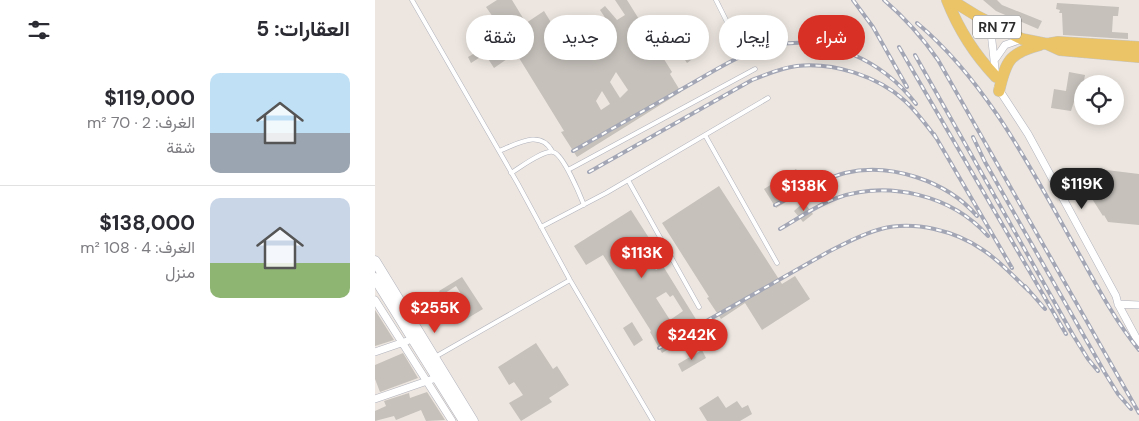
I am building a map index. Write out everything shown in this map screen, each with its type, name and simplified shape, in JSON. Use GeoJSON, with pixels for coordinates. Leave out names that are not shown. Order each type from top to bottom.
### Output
{"type":"FeatureCollection","features":[{"type":"Feature","properties":{"kind":"main road"},"geometry":{"type":"LineString","coordinates":[[947,0],[952,14],[975,52],[996,77]]}},
{"type":"Feature","properties":{"kind":"main road","name":"RN 77"},"geometry":{"type":"LineString","coordinates":[[951,0],[1022,39],[1046,44],[1060,50],[1139,57]]}},
{"type":"Feature","properties":{"kind":"main road","name":"RN 77"},"geometry":{"type":"LineString","coordinates":[[1046,44],[1058,42],[1139,47]]}},
{"type":"Feature","properties":{"kind":"main road"},"geometry":{"type":"LineString","coordinates":[[999,91],[1003,74],[1012,57],[1027,48],[1046,44]]}},
{"type":"Feature","properties":{"kind":"main road"},"geometry":{"type":"LineString","coordinates":[[375,261],[473,421]]}},
{"type":"Feature","properties":{"kind":"main road"},"geometry":{"type":"LineString","coordinates":[[375,278],[414,338],[455,420]]}},
{"type":"Feature","properties":{"kind":"street"},"geometry":{"type":"LineString","coordinates":[[990,23],[999,91],[1028,134],[1116,296],[1118,304],[1139,343]]}},
{"type":"Feature","properties":{"kind":"street"},"geometry":{"type":"LineString","coordinates":[[995,60],[997,54],[1005,45],[1022,39]]}},
{"type":"Feature","properties":{"kind":"street"},"geometry":{"type":"LineString","coordinates":[[375,300],[403,342],[433,379],[375,399]]}},
{"type":"Feature","properties":{"kind":"street"},"geometry":{"type":"LineString","coordinates":[[1118,304],[1139,306]]}},
{"type":"Feature","properties":{"kind":"street"},"geometry":{"type":"LineString","coordinates":[[375,352],[414,338]]}},
{"type":"Feature","properties":{"kind":"lane"},"geometry":{"type":"LineString","coordinates":[[412,0],[499,151],[570,280],[653,421]]}},
{"type":"Feature","properties":{"kind":"lane"},"geometry":{"type":"LineString","coordinates":[[717,0],[724,15]]}},
{"type":"Feature","properties":{"kind":"lane"},"geometry":{"type":"LineString","coordinates":[[568,170],[755,69]]}},
{"type":"Feature","properties":{"kind":"lane"},"geometry":{"type":"LineString","coordinates":[[541,227],[628,180],[768,98]]}},
{"type":"Feature","properties":{"kind":"lane"},"geometry":{"type":"LineString","coordinates":[[705,135],[777,263]]}},
{"type":"Feature","properties":{"kind":"lane"},"geometry":{"type":"LineString","coordinates":[[499,151],[534,138],[540,139],[548,144],[568,170],[585,204]]}},
{"type":"Feature","properties":{"kind":"lane"},"geometry":{"type":"LineString","coordinates":[[511,173],[543,153],[552,151]]}},
{"type":"Feature","properties":{"kind":"lane"},"geometry":{"type":"LineString","coordinates":[[628,180],[699,307]]}},
{"type":"Feature","properties":{"kind":"lane"},"geometry":{"type":"LineString","coordinates":[[435,357],[570,280]]}},
{"type":"Feature","properties":{"kind":"building"},"geometry":{"type":"Polygon","coordinates":[[[497,0],[512,0],[521,15],[492,15],[486,7],[497,0]]]}},
{"type":"Feature","properties":{"kind":"building"},"geometry":{"type":"Polygon","coordinates":[[[615,0],[627,0],[636,15],[627,15],[627,60],[664,60],[672,72],[670,74],[681,92],[577,157],[561,132],[564,131],[520,60],[534,60],[534,18],[544,11],[546,15],[544,15],[544,60],[617,60],[617,20],[625,15],[615,0]],[[616,72],[610,82],[620,98],[628,90],[616,72]],[[602,91],[596,101],[601,110],[610,104],[602,91]]]}},
{"type":"Feature","properties":{"kind":"building"},"geometry":{"type":"Polygon","coordinates":[[[983,0],[997,0],[1002,5],[1042,21],[1038,29],[996,11],[983,0]]]}},
{"type":"Feature","properties":{"kind":"building"},"geometry":{"type":"Polygon","coordinates":[[[1057,3],[1119,7],[1118,16],[1113,16],[1112,32],[1128,33],[1128,39],[1063,35],[1062,13],[1059,13],[1060,10],[1056,9],[1057,3]]]}},
{"type":"Feature","properties":{"kind":"building"},"geometry":{"type":"Polygon","coordinates":[[[605,6],[613,15],[603,15],[600,10],[605,6]]]}},
{"type":"Feature","properties":{"kind":"building"},"geometry":{"type":"Polygon","coordinates":[[[489,60],[506,60],[494,68],[489,60]]]}},
{"type":"Feature","properties":{"kind":"building"},"geometry":{"type":"Polygon","coordinates":[[[1069,72],[1085,75],[1074,75],[1074,102],[1071,111],[1051,108],[1054,89],[1066,91],[1069,72]]]}},
{"type":"Feature","properties":{"kind":"building"},"geometry":{"type":"Polygon","coordinates":[[[1090,168],[1139,174],[1139,225],[1108,222],[1089,194],[1093,187],[1084,171],[1090,168]]]}},
{"type":"Feature","properties":{"kind":"building"},"geometry":{"type":"Polygon","coordinates":[[[796,169],[803,179],[784,192],[787,197],[784,199],[786,202],[776,208],[764,189],[796,169]]]}},
{"type":"Feature","properties":{"kind":"building"},"geometry":{"type":"Polygon","coordinates":[[[719,186],[782,284],[795,276],[810,299],[762,330],[745,303],[721,319],[662,223],[719,186]]]}},
{"type":"Feature","properties":{"kind":"building"},"geometry":{"type":"Polygon","coordinates":[[[804,202],[813,214],[803,222],[794,211],[804,202]]]}},
{"type":"Feature","properties":{"kind":"building"},"geometry":{"type":"Polygon","coordinates":[[[631,210],[658,252],[649,258],[656,270],[663,266],[702,329],[662,353],[651,331],[603,255],[586,265],[574,246],[631,210]],[[666,292],[656,298],[670,320],[683,311],[673,295],[670,297],[666,292]]]}},
{"type":"Feature","properties":{"kind":"building"},"geometry":{"type":"Polygon","coordinates":[[[462,277],[483,309],[463,321],[457,312],[468,305],[456,286],[442,295],[439,291],[462,277]]]}},
{"type":"Feature","properties":{"kind":"building"},"geometry":{"type":"Polygon","coordinates":[[[375,310],[394,340],[375,346],[375,310]]]}},
{"type":"Feature","properties":{"kind":"building"},"geometry":{"type":"Polygon","coordinates":[[[632,322],[643,340],[634,346],[623,328],[632,322]]]}},
{"type":"Feature","properties":{"kind":"building"},"geometry":{"type":"Polygon","coordinates":[[[536,343],[553,369],[557,366],[569,385],[549,398],[552,402],[521,421],[509,403],[523,395],[514,382],[509,385],[498,367],[536,343]]]}},
{"type":"Feature","properties":{"kind":"building"},"geometry":{"type":"Polygon","coordinates":[[[702,350],[706,358],[682,372],[678,364],[702,350]]]}},
{"type":"Feature","properties":{"kind":"building"},"geometry":{"type":"Polygon","coordinates":[[[403,353],[418,378],[380,392],[375,379],[375,365],[403,353]]]}},
{"type":"Feature","properties":{"kind":"building"},"geometry":{"type":"Polygon","coordinates":[[[427,392],[445,420],[426,421],[421,410],[396,420],[394,416],[375,421],[375,411],[386,406],[384,401],[409,393],[410,398],[427,392]]]}},
{"type":"Feature","properties":{"kind":"building"},"geometry":{"type":"Polygon","coordinates":[[[718,396],[726,408],[737,401],[742,408],[748,405],[752,414],[740,421],[707,421],[699,408],[718,396]]]}},
{"type":"Feature","properties":{"kind":"railway"},"geometry":{"type":"LineString","coordinates":[[853,0],[873,27],[907,87]]}},
{"type":"Feature","properties":{"kind":"railway"},"geometry":{"type":"LineString","coordinates":[[884,0],[913,28],[938,60],[1139,413]]}},
{"type":"Feature","properties":{"kind":"railway"},"geometry":{"type":"LineString","coordinates":[[917,23],[968,75],[990,104],[1029,166],[1109,307],[1139,350]]}},
{"type":"Feature","properties":{"kind":"railway"},"geometry":{"type":"LineString","coordinates":[[573,151],[738,58],[759,49],[791,43],[832,47],[852,54],[870,63],[887,75],[916,104]]}},
{"type":"Feature","properties":{"kind":"railway"},"geometry":{"type":"LineString","coordinates":[[899,47],[1066,334]]}},
{"type":"Feature","properties":{"kind":"railway"},"geometry":{"type":"LineString","coordinates":[[915,55],[1073,335],[1098,371]]}},
{"type":"Feature","properties":{"kind":"railway"},"geometry":{"type":"LineString","coordinates":[[589,172],[752,80],[797,66],[811,65],[840,69],[882,84],[909,105],[937,139]]}},
{"type":"Feature","properties":{"kind":"railway"},"geometry":{"type":"LineString","coordinates":[[934,134],[1012,268]]}},
{"type":"Feature","properties":{"kind":"railway"},"geometry":{"type":"LineString","coordinates":[[973,137],[985,162],[1105,373],[1118,394],[1131,409]]}},
{"type":"Feature","properties":{"kind":"railway"},"geometry":{"type":"LineString","coordinates":[[775,205],[827,179],[862,170],[880,170],[917,177],[934,184],[965,204],[977,216]]}},
{"type":"Feature","properties":{"kind":"railway"},"geometry":{"type":"LineString","coordinates":[[780,229],[815,208],[837,198],[857,193],[898,191],[938,201],[956,210],[988,236]]}},
{"type":"Feature","properties":{"kind":"railway"},"geometry":{"type":"LineString","coordinates":[[659,348],[828,252],[867,233],[881,229],[907,226],[921,227],[960,237],[989,254],[1029,291]]}},
{"type":"Feature","properties":{"kind":"railway"},"geometry":{"type":"LineString","coordinates":[[1025,286],[1045,309]]}}]}
